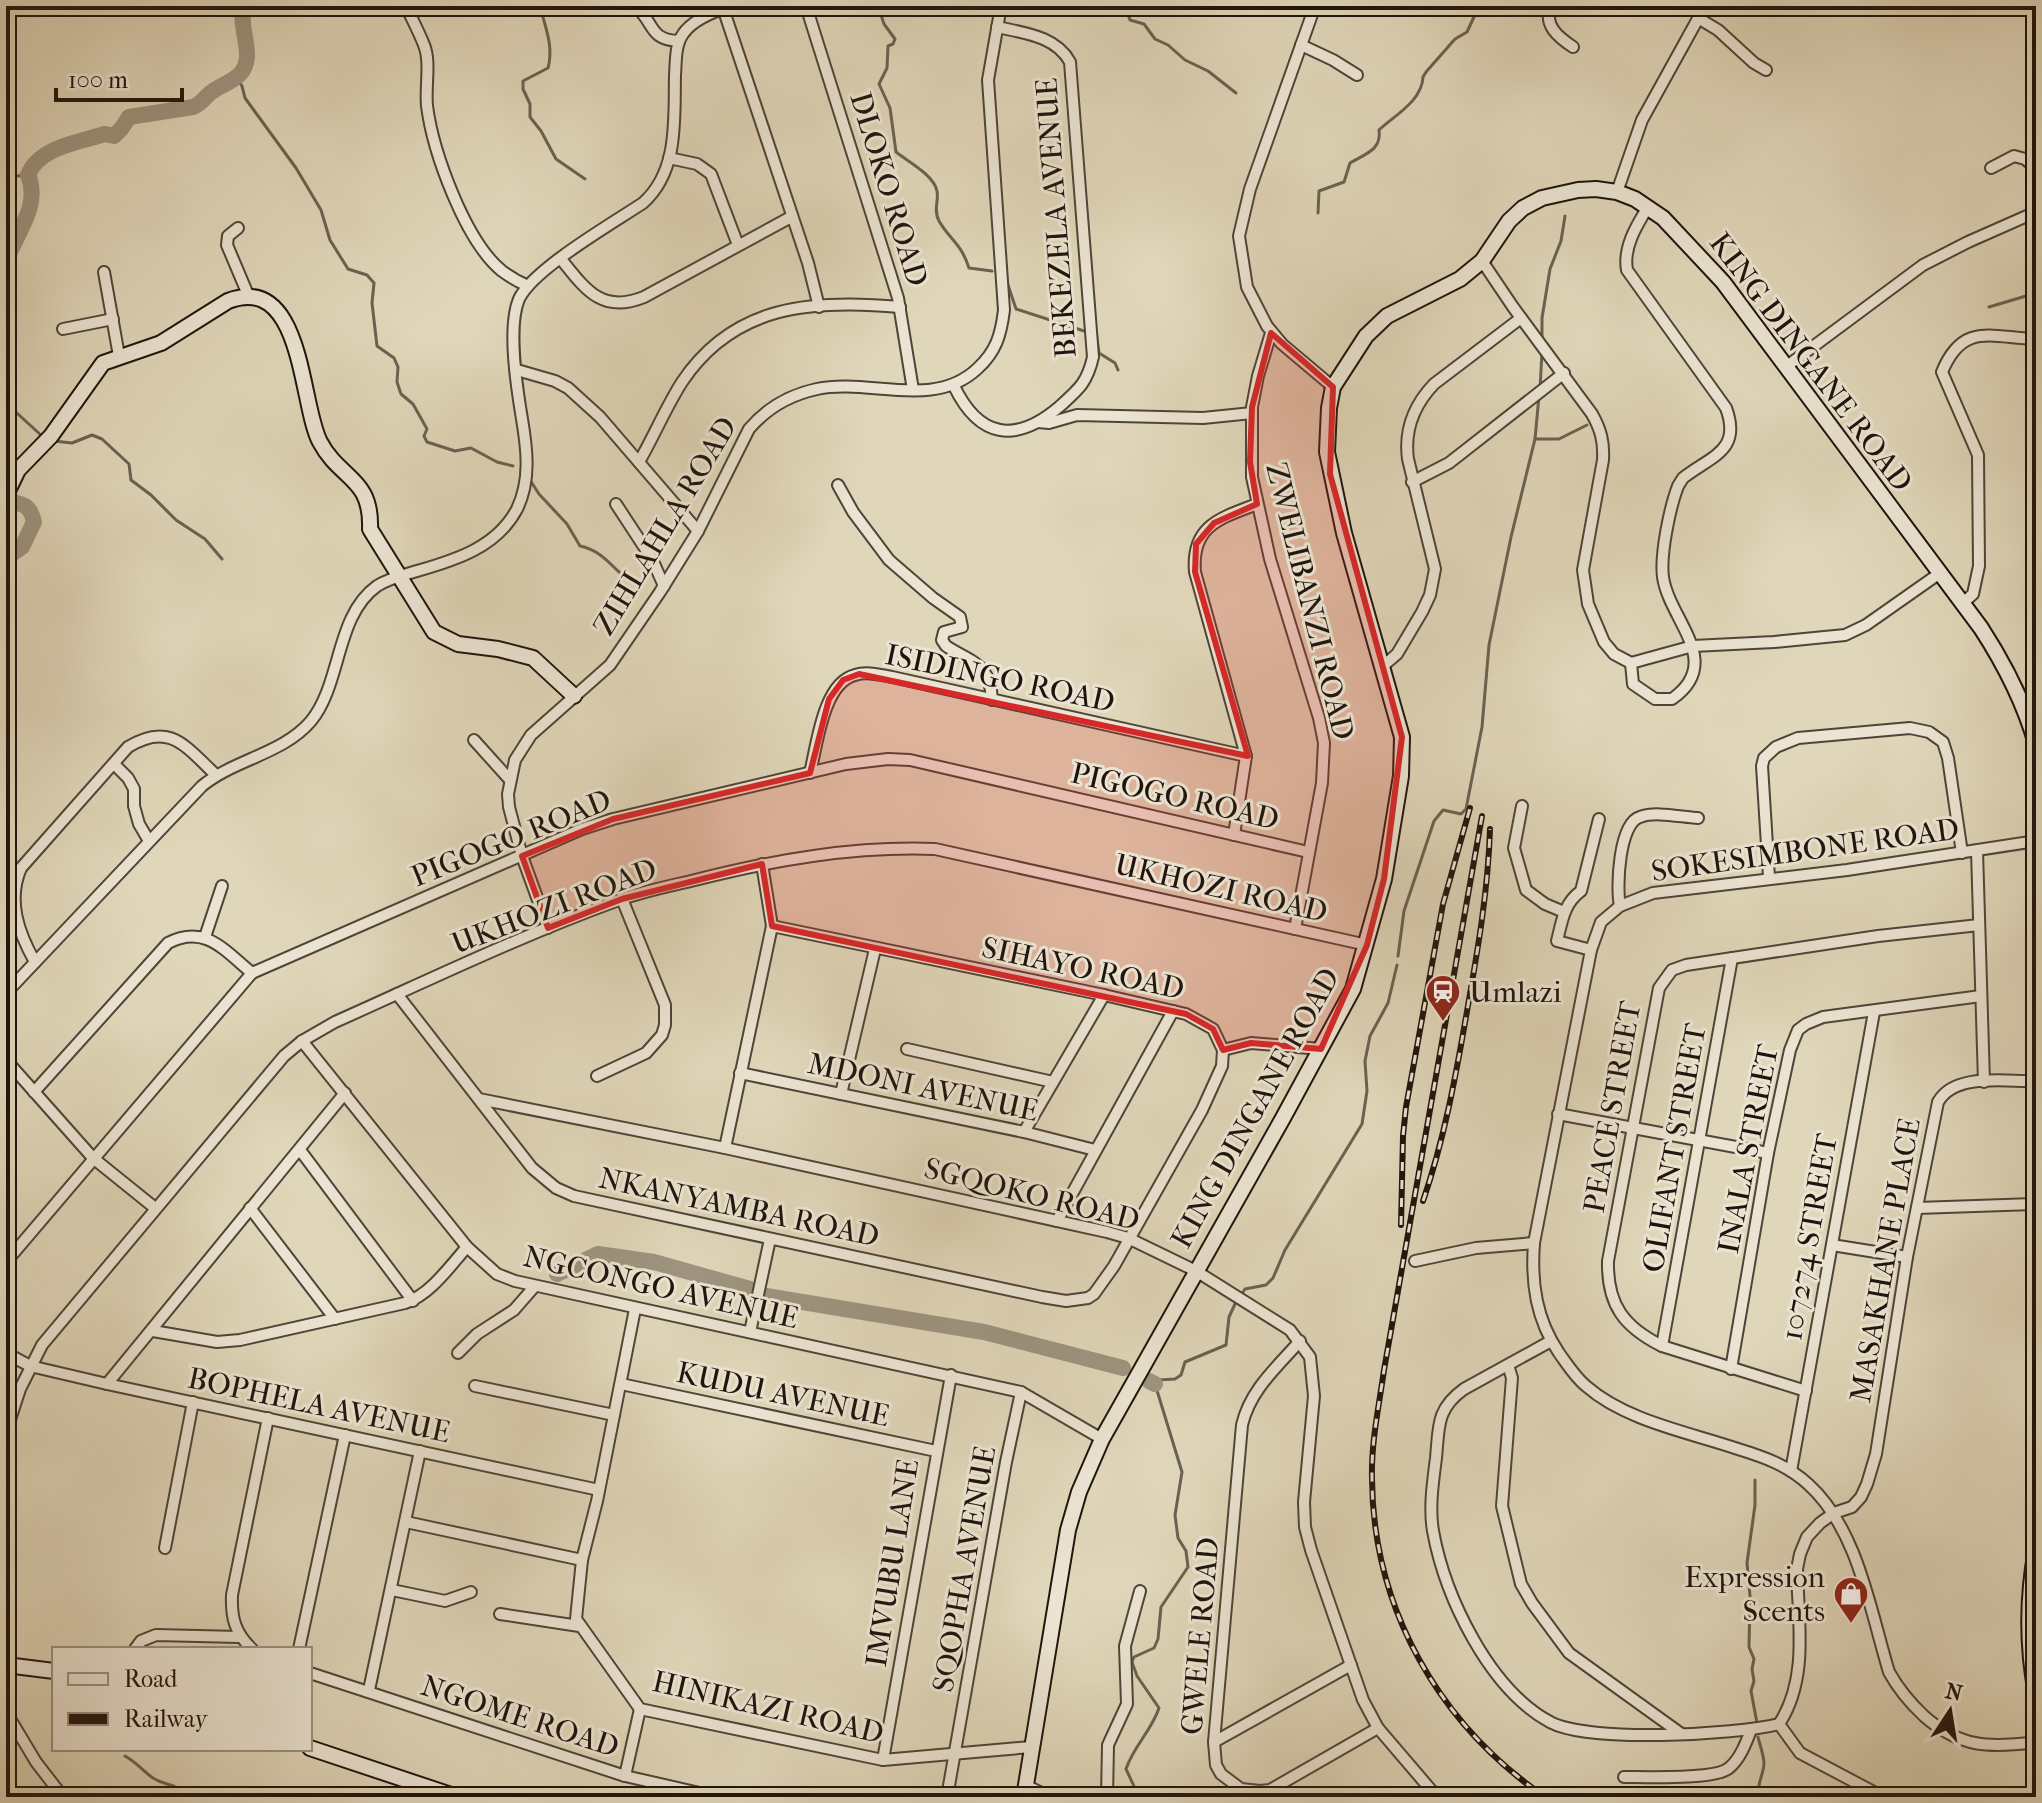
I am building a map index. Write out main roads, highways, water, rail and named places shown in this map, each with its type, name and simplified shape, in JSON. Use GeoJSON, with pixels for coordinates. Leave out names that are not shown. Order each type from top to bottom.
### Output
{"type":"FeatureCollection","features":[{"type":"Feature","properties":{"kind":"waterway"},"geometry":{"type":"LineString","coordinates":[[6,262],[29,209],[31,187],[28,175],[33,166],[61,147],[105,134],[114,136],[129,117],[193,107],[237,77],[247,59],[244,6]]}},
{"type":"Feature","properties":{"kind":"waterway"},"geometry":{"type":"LineString","coordinates":[[540,6],[550,60],[548,68],[523,81],[530,104],[530,117],[556,159],[585,179]]}},
{"type":"Feature","properties":{"kind":"waterway"},"geometry":{"type":"LineString","coordinates":[[878,6],[884,24],[895,39],[888,46],[887,68],[879,84],[890,108],[896,152],[926,174],[935,185],[937,217],[969,268],[992,271]]}},
{"type":"Feature","properties":{"kind":"waterway"},"geometry":{"type":"LineString","coordinates":[[1110,6],[1127,12],[1130,20],[1144,24],[1155,39],[1168,45],[1185,60],[1208,71],[1236,93]]}},
{"type":"Feature","properties":{"kind":"waterway"},"geometry":{"type":"LineString","coordinates":[[1318,213],[1319,191],[1344,182],[1350,163],[1375,147],[1379,130],[1413,100],[1426,72],[1455,39],[1467,32],[1479,6]]}},
{"type":"Feature","properties":{"kind":"waterway"},"geometry":{"type":"LineString","coordinates":[[236,77],[245,98],[296,168],[321,210],[330,240],[348,269],[367,275],[374,283],[372,303],[377,346],[394,358],[401,394],[413,404],[427,429],[424,436],[427,442],[455,451],[471,448],[497,462],[513,466]]}},
{"type":"Feature","properties":{"kind":"waterway"},"geometry":{"type":"LineString","coordinates":[[6,177],[28,175]]}},
{"type":"Feature","properties":{"kind":"waterway"},"geometry":{"type":"LineString","coordinates":[[1542,341],[1542,318],[1550,269],[1561,241],[1565,216]]}},
{"type":"Feature","properties":{"kind":"waterway"},"geometry":{"type":"LineString","coordinates":[[1007,282],[1016,309],[1084,331]]}},
{"type":"Feature","properties":{"kind":"waterway"},"geometry":{"type":"LineString","coordinates":[[1989,307],[2036,293]]}},
{"type":"Feature","properties":{"kind":"waterway"},"geometry":{"type":"LineString","coordinates":[[1096,333],[1099,353],[1115,363],[1118,370]]}},
{"type":"Feature","properties":{"kind":"waterway"},"geometry":{"type":"LineString","coordinates":[[6,336],[6,342]]}},
{"type":"Feature","properties":{"kind":"waterway"},"geometry":{"type":"LineString","coordinates":[[1540,389],[1542,352]]}},
{"type":"Feature","properties":{"kind":"waterway"},"geometry":{"type":"LineString","coordinates":[[1398,956],[1404,911],[1434,821],[1443,810],[1461,814],[1466,809],[1482,727],[1489,645],[1535,439],[1539,396]]}},
{"type":"Feature","properties":{"kind":"waterway"},"geometry":{"type":"LineString","coordinates":[[6,403],[43,437]]}},
{"type":"Feature","properties":{"kind":"waterway"},"geometry":{"type":"LineString","coordinates":[[1535,439],[1559,439],[1587,425]]}},
{"type":"Feature","properties":{"kind":"waterway"},"geometry":{"type":"LineString","coordinates":[[54,441],[72,443],[92,435],[102,439],[129,464],[131,480],[176,520],[205,539],[222,559]]}},
{"type":"Feature","properties":{"kind":"waterway"},"geometry":{"type":"LineString","coordinates":[[530,480],[567,524],[580,546],[600,555],[627,579]]}},
{"type":"Feature","properties":{"kind":"waterway"},"geometry":{"type":"LineString","coordinates":[[6,558],[22,547],[34,522],[26,506],[8,501]]}},
{"type":"Feature","properties":{"kind":"waterway"},"geometry":{"type":"LineString","coordinates":[[1241,1295],[1245,1289],[1266,1285],[1273,1278],[1285,1250],[1362,1124],[1367,1091],[1365,1061],[1370,1036],[1388,1003],[1397,965]]}},
{"type":"Feature","properties":{"kind":"waterway"},"geometry":{"type":"LineString","coordinates":[[557,1274],[598,1254],[654,1262],[750,1289]]}},
{"type":"Feature","properties":{"kind":"waterway"},"geometry":{"type":"LineString","coordinates":[[766,1296],[984,1332],[1123,1368]]}},
{"type":"Feature","properties":{"kind":"waterway"},"geometry":{"type":"LineString","coordinates":[[1139,1797],[1126,1769],[1159,1708],[1137,1676],[1132,1662],[1134,1657],[1154,1648],[1158,1639],[1161,1607],[1188,1567],[1186,1551],[1178,1538],[1175,1515],[1182,1472],[1155,1384],[1158,1380],[1175,1379],[1181,1375],[1185,1362],[1226,1345],[1229,1317],[1235,1304]]}},
{"type":"Feature","properties":{"kind":"waterway"},"geometry":{"type":"LineString","coordinates":[[1149,1381],[1155,1384]]}},
{"type":"Feature","properties":{"kind":"waterway"},"geometry":{"type":"LineString","coordinates":[[1755,1480],[1747,1563],[1749,1647],[1754,1659],[1751,1691],[1757,1723]]}},
{"type":"Feature","properties":{"kind":"waterway"},"geometry":{"type":"LineString","coordinates":[[2028,1495],[2036,1495]]}},
{"type":"Feature","properties":{"kind":"waterway"},"geometry":{"type":"LineString","coordinates":[[1758,1737],[1764,1764],[1759,1784],[1760,1797]]}},
{"type":"Feature","properties":{"kind":"waterway"},"geometry":{"type":"LineString","coordinates":[[125,1756],[153,1778],[179,1789],[189,1797]]}},
{"type":"Feature","properties":{"kind":"railway"},"geometry":{"type":"LineString","coordinates":[[1401,1225],[1406,1107],[1443,904],[1470,808]]}},
{"type":"Feature","properties":{"kind":"railway"},"geometry":{"type":"LineString","coordinates":[[1482,816],[1384,1370],[1372,1465],[1375,1527],[1399,1617],[1419,1659],[1444,1699],[1473,1735],[1507,1768],[1545,1797]]}},
{"type":"Feature","properties":{"kind":"railway"},"geometry":{"type":"LineString","coordinates":[[1423,1201],[1443,1133],[1462,1040],[1481,923],[1490,829]]}},
{"type":"Feature","properties":{"kind":"place","name":"Umlazi"},"geometry":{"type":"Point","coordinates":[1443,1023]}},
{"type":"Feature","properties":{"kind":"place","name":"Expression Scents"},"geometry":{"type":"Point","coordinates":[1851,1625]}}]}
